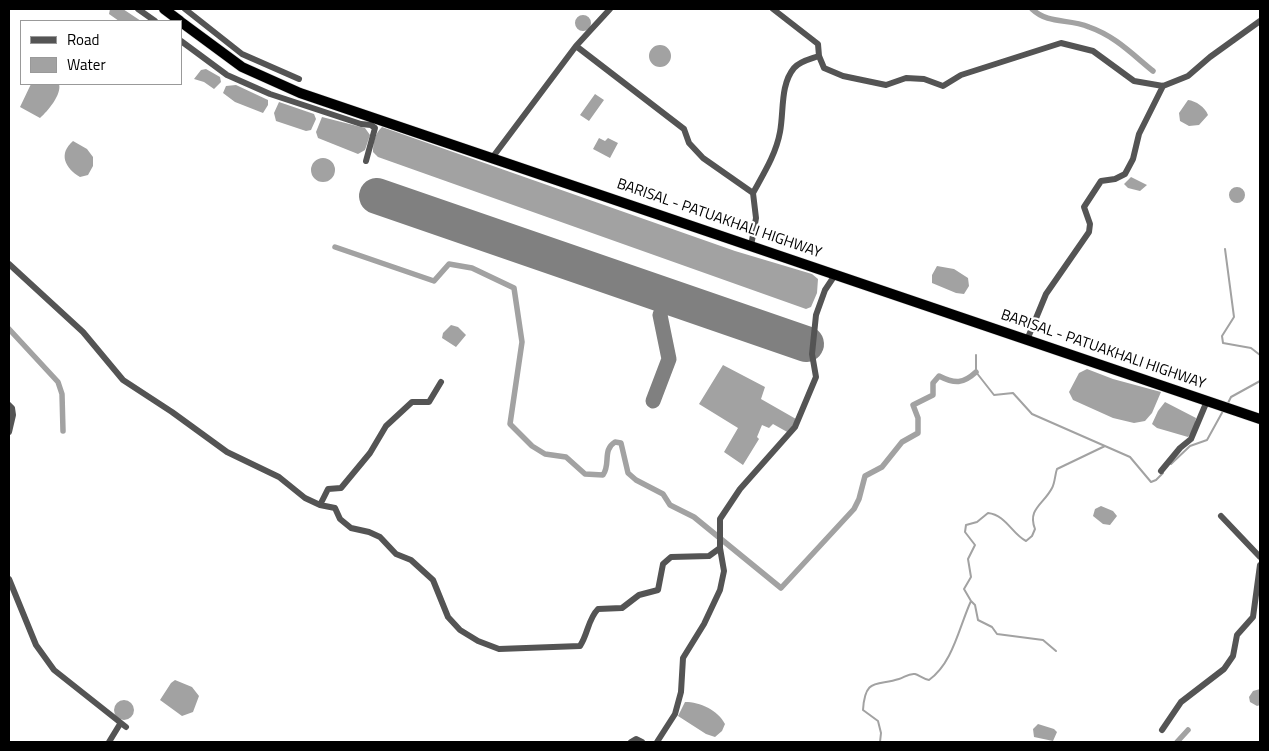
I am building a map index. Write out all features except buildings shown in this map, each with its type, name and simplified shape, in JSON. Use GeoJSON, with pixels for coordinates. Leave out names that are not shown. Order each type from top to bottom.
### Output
{"type":"FeatureCollection","features":[{"type":"Feature","properties":{"kind":"highway","name":"BARISAL - PATUAKHALI HIGHWAY"},"geometry":{"type":"LineString","coordinates":[[164,9],[178,20]]}},
{"type":"Feature","properties":{"kind":"highway","name":"BARISAL - PATUAKHALI HIGHWAY"},"geometry":{"type":"LineString","coordinates":[[182,23],[230,60],[265,79],[1260,419]]}},
{"type":"Feature","properties":{"kind":"street"},"geometry":{"type":"LineString","coordinates":[[138,9],[154,20]]}},
{"type":"Feature","properties":{"kind":"street"},"geometry":{"type":"LineString","coordinates":[[185,9],[242,54],[298,79]]}},
{"type":"Feature","properties":{"kind":"street"},"geometry":{"type":"LineString","coordinates":[[492,158],[576,46],[610,9]]}},
{"type":"Feature","properties":{"kind":"street"},"geometry":{"type":"LineString","coordinates":[[772,9],[818,44],[819,56],[824,68],[843,76],[886,85],[906,78],[924,79],[943,86],[961,75],[1061,44],[1093,51],[1134,81],[1163,86],[1188,76],[1210,57],[1260,21]]}},
{"type":"Feature","properties":{"kind":"street"},"geometry":{"type":"LineString","coordinates":[[182,42],[227,75],[253,87],[361,124],[371,124],[374,128],[366,160]]}},
{"type":"Feature","properties":{"kind":"street"},"geometry":{"type":"LineString","coordinates":[[576,46],[684,129],[689,143],[703,158],[753,193]]}},
{"type":"Feature","properties":{"kind":"street"},"geometry":{"type":"LineString","coordinates":[[751,246],[756,218],[753,193],[772,159],[780,133],[783,97],[794,67],[819,56]]}},
{"type":"Feature","properties":{"kind":"street"},"geometry":{"type":"LineString","coordinates":[[1028,340],[1046,294],[1089,232],[1090,224],[1084,207],[1101,181],[1115,179],[1125,174],[1133,159],[1139,134],[1163,86]]}},
{"type":"Feature","properties":{"kind":"street"},"geometry":{"type":"LineString","coordinates":[[9,264],[83,332],[123,380],[172,412],[227,452],[278,477],[305,498],[320,505],[335,508],[340,519],[351,528],[369,532],[380,537],[396,554],[411,560],[433,580],[448,617],[460,630],[499,650],[580,646],[586,637],[592,615],[598,609],[622,608],[639,594],[658,590],[663,564],[671,557],[710,556],[720,548]]}},
{"type":"Feature","properties":{"kind":"street"},"geometry":{"type":"LineString","coordinates":[[657,742],[675,714],[682,692],[683,658],[704,624],[720,590],[724,571],[720,548],[720,519],[740,489],[796,427],[816,377],[812,354],[816,315],[825,290],[835,275]]}},
{"type":"Feature","properties":{"kind":"street"},"geometry":{"type":"LineString","coordinates":[[320,505],[328,489],[341,488],[370,452],[386,426],[412,402],[429,402],[440,382]]}},
{"type":"Feature","properties":{"kind":"street"},"geometry":{"type":"LineString","coordinates":[[1161,470],[1180,448],[1191,439],[1212,402]]}},
{"type":"Feature","properties":{"kind":"street"},"geometry":{"type":"LineString","coordinates":[[9,405],[12,408],[13,415],[9,432]]}},
{"type":"Feature","properties":{"kind":"street"},"geometry":{"type":"LineString","coordinates":[[1221,516],[1260,557]]}},
{"type":"Feature","properties":{"kind":"street"},"geometry":{"type":"LineString","coordinates":[[1162,730],[1181,702],[1224,669],[1233,656],[1238,635],[1253,617],[1260,565]]}},
{"type":"Feature","properties":{"kind":"street"},"geometry":{"type":"LineString","coordinates":[[9,579],[36,645],[54,670],[123,726],[109,742]]}},
{"type":"Feature","properties":{"kind":"street"},"geometry":{"type":"LineString","coordinates":[[631,742],[636,739],[642,742]]}},
{"type":"Feature","properties":{"kind":"water"},"geometry":{"type":"Polygon","coordinates":[[[110,9],[123,9],[140,20],[118,20],[109,14],[110,9]]]}},
{"type":"Feature","properties":{"kind":"water"},"geometry":{"type":"Polygon","coordinates":[[[583,15],[591,23],[583,31],[575,23],[583,15]]]}},
{"type":"Feature","properties":{"kind":"water"},"geometry":{"type":"Polygon","coordinates":[[[660,45],[670,52],[671,56],[664,66],[660,67],[650,60],[649,56],[656,46],[660,45]]]}},
{"type":"Feature","properties":{"kind":"water"},"geometry":{"type":"Polygon","coordinates":[[[206,69],[220,77],[221,82],[214,89],[204,82],[194,79],[201,70],[206,69]]]}},
{"type":"Feature","properties":{"kind":"water"},"geometry":{"type":"Polygon","coordinates":[[[31,85],[59,85],[56,97],[40,118],[20,107],[31,85]]]}},
{"type":"Feature","properties":{"kind":"water"},"geometry":{"type":"Polygon","coordinates":[[[236,85],[268,100],[268,105],[263,113],[235,102],[223,93],[226,86],[236,85]]]}},
{"type":"Feature","properties":{"kind":"water"},"geometry":{"type":"Polygon","coordinates":[[[595,94],[604,100],[589,121],[580,115],[595,94]]]}},
{"type":"Feature","properties":{"kind":"water"},"geometry":{"type":"Polygon","coordinates":[[[1188,100],[1200,105],[1208,115],[1199,125],[1189,126],[1180,121],[1179,113],[1188,100]]]}},
{"type":"Feature","properties":{"kind":"water"},"geometry":{"type":"Polygon","coordinates":[[[279,102],[314,114],[316,119],[311,130],[306,131],[276,121],[274,113],[279,102]]]}},
{"type":"Feature","properties":{"kind":"water"},"geometry":{"type":"Polygon","coordinates":[[[322,117],[365,128],[370,135],[365,150],[358,154],[318,138],[316,132],[322,117]]]}},
{"type":"Feature","properties":{"kind":"water"},"geometry":{"type":"Polygon","coordinates":[[[382,127],[735,251],[812,274],[818,279],[817,293],[811,307],[806,309],[378,157],[373,152],[373,145],[376,135],[382,127]]]}},
{"type":"Feature","properties":{"kind":"water"},"geometry":{"type":"Polygon","coordinates":[[[599,138],[605,141],[608,138],[618,143],[610,158],[593,149],[599,138]]]}},
{"type":"Feature","properties":{"kind":"water"},"geometry":{"type":"Polygon","coordinates":[[[73,141],[87,149],[93,157],[93,166],[88,175],[80,177],[67,165],[65,160],[66,151],[73,141]]]}},
{"type":"Feature","properties":{"kind":"water"},"geometry":{"type":"Polygon","coordinates":[[[323,158],[331,162],[335,170],[331,178],[323,182],[315,178],[311,170],[315,162],[323,158]]]}},
{"type":"Feature","properties":{"kind":"water"},"geometry":{"type":"Polygon","coordinates":[[[1131,177],[1147,185],[1140,191],[1128,188],[1124,184],[1131,177]]]}},
{"type":"Feature","properties":{"kind":"water"},"geometry":{"type":"Polygon","coordinates":[[[1234,187],[1240,187],[1245,192],[1243,201],[1234,203],[1229,198],[1229,192],[1234,187]]]}},
{"type":"Feature","properties":{"kind":"water"},"geometry":{"type":"Polygon","coordinates":[[[937,266],[954,269],[968,278],[969,286],[964,294],[956,293],[932,283],[932,275],[937,266]]]}},
{"type":"Feature","properties":{"kind":"water"},"geometry":{"type":"Polygon","coordinates":[[[451,325],[458,327],[466,335],[456,347],[442,338],[443,333],[451,325]]]}},
{"type":"Feature","properties":{"kind":"water"},"geometry":{"type":"Polygon","coordinates":[[[723,365],[765,387],[761,399],[796,419],[789,433],[773,424],[769,428],[762,425],[757,437],[759,439],[743,465],[724,452],[738,428],[699,404],[723,365]]]}},
{"type":"Feature","properties":{"kind":"water"},"geometry":{"type":"Polygon","coordinates":[[[1087,369],[1113,379],[1161,392],[1152,413],[1145,421],[1134,423],[1113,418],[1073,400],[1069,392],[1079,373],[1087,369]]]}},
{"type":"Feature","properties":{"kind":"water"},"geometry":{"type":"Polygon","coordinates":[[[1165,402],[1196,418],[1194,429],[1188,437],[1157,428],[1152,424],[1165,402]]]}},
{"type":"Feature","properties":{"kind":"water"},"geometry":{"type":"Polygon","coordinates":[[[1101,506],[1113,511],[1117,516],[1110,525],[1103,524],[1093,516],[1095,509],[1101,506]]]}},
{"type":"Feature","properties":{"kind":"water"},"geometry":{"type":"Polygon","coordinates":[[[175,680],[192,687],[199,696],[193,712],[182,716],[160,700],[175,680]]]}},
{"type":"Feature","properties":{"kind":"water"},"geometry":{"type":"Polygon","coordinates":[[[1260,689],[1260,705],[1257,706],[1250,702],[1249,697],[1253,691],[1260,689]]]}},
{"type":"Feature","properties":{"kind":"water"},"geometry":{"type":"Polygon","coordinates":[[[120,700],[128,700],[134,706],[134,714],[128,720],[120,720],[114,714],[114,706],[120,700]]]}},
{"type":"Feature","properties":{"kind":"water"},"geometry":{"type":"Polygon","coordinates":[[[685,702],[697,703],[713,711],[725,724],[722,731],[715,737],[706,734],[678,716],[685,702]]]}},
{"type":"Feature","properties":{"kind":"water"},"geometry":{"type":"Polygon","coordinates":[[[1038,724],[1054,729],[1057,732],[1053,741],[1034,737],[1033,729],[1038,724]]]}},
{"type":"Feature","properties":{"kind":"waterway"},"geometry":{"type":"LineString","coordinates":[[1032,9],[1045,17],[1081,24],[1107,35],[1153,71]]}},
{"type":"Feature","properties":{"kind":"waterway"},"geometry":{"type":"LineString","coordinates":[[335,247],[434,281],[449,264],[472,268],[514,288],[522,342],[510,424],[532,446],[545,454],[566,457],[585,474],[603,475],[611,445],[615,442],[621,443],[628,473],[636,480],[663,494],[670,505],[694,517],[781,588],[854,509],[859,499],[865,476],[882,467],[902,442],[918,433],[918,418],[913,405],[933,395],[933,383],[939,376],[959,382],[976,372]]}},
{"type":"Feature","properties":{"kind":"waterway"},"geometry":{"type":"LineString","coordinates":[[1225,249],[1234,317],[1222,336],[1223,343],[1251,348],[1260,355]]}},
{"type":"Feature","properties":{"kind":"waterway"},"geometry":{"type":"LineString","coordinates":[[9,329],[58,382],[62,394],[63,431]]}},
{"type":"Feature","properties":{"kind":"waterway"},"geometry":{"type":"LineString","coordinates":[[976,355],[976,372],[994,395],[1013,393],[1032,414],[1130,457],[1151,482],[1163,473]]}},
{"type":"Feature","properties":{"kind":"waterway"},"geometry":{"type":"LineString","coordinates":[[1227,405],[1231,397],[1260,381]]}},
{"type":"Feature","properties":{"kind":"waterway"},"geometry":{"type":"LineString","coordinates":[[1171,464],[1190,446],[1207,440],[1223,411]]}},
{"type":"Feature","properties":{"kind":"waterway"},"geometry":{"type":"LineString","coordinates":[[880,742],[881,733],[878,721],[863,710],[864,699],[869,688],[878,683],[899,679],[911,674],[929,680],[944,664],[954,644],[971,601],[964,589],[971,577],[968,559],[975,545],[965,532],[966,525],[977,522],[988,513],[994,514],[1000,517],[1026,541],[1032,536],[1035,529],[1033,522],[1035,511],[1049,494],[1054,484],[1057,469],[1105,446]]}},
{"type":"Feature","properties":{"kind":"waterway"},"geometry":{"type":"LineString","coordinates":[[971,601],[975,605],[978,620],[992,627],[997,634],[1043,640],[1056,651]]}},
{"type":"Feature","properties":{"kind":"waterway"},"geometry":{"type":"LineString","coordinates":[[1177,742],[1188,730]]}},
{"type":"Feature","properties":{"kind":"taxiway"},"geometry":{"type":"LineString","coordinates":[[653,401],[669,359],[660,315],[667,296]]}},
{"type":"Feature","properties":{"kind":"runway"},"geometry":{"type":"LineString","coordinates":[[377,196],[806,344]]}}]}
